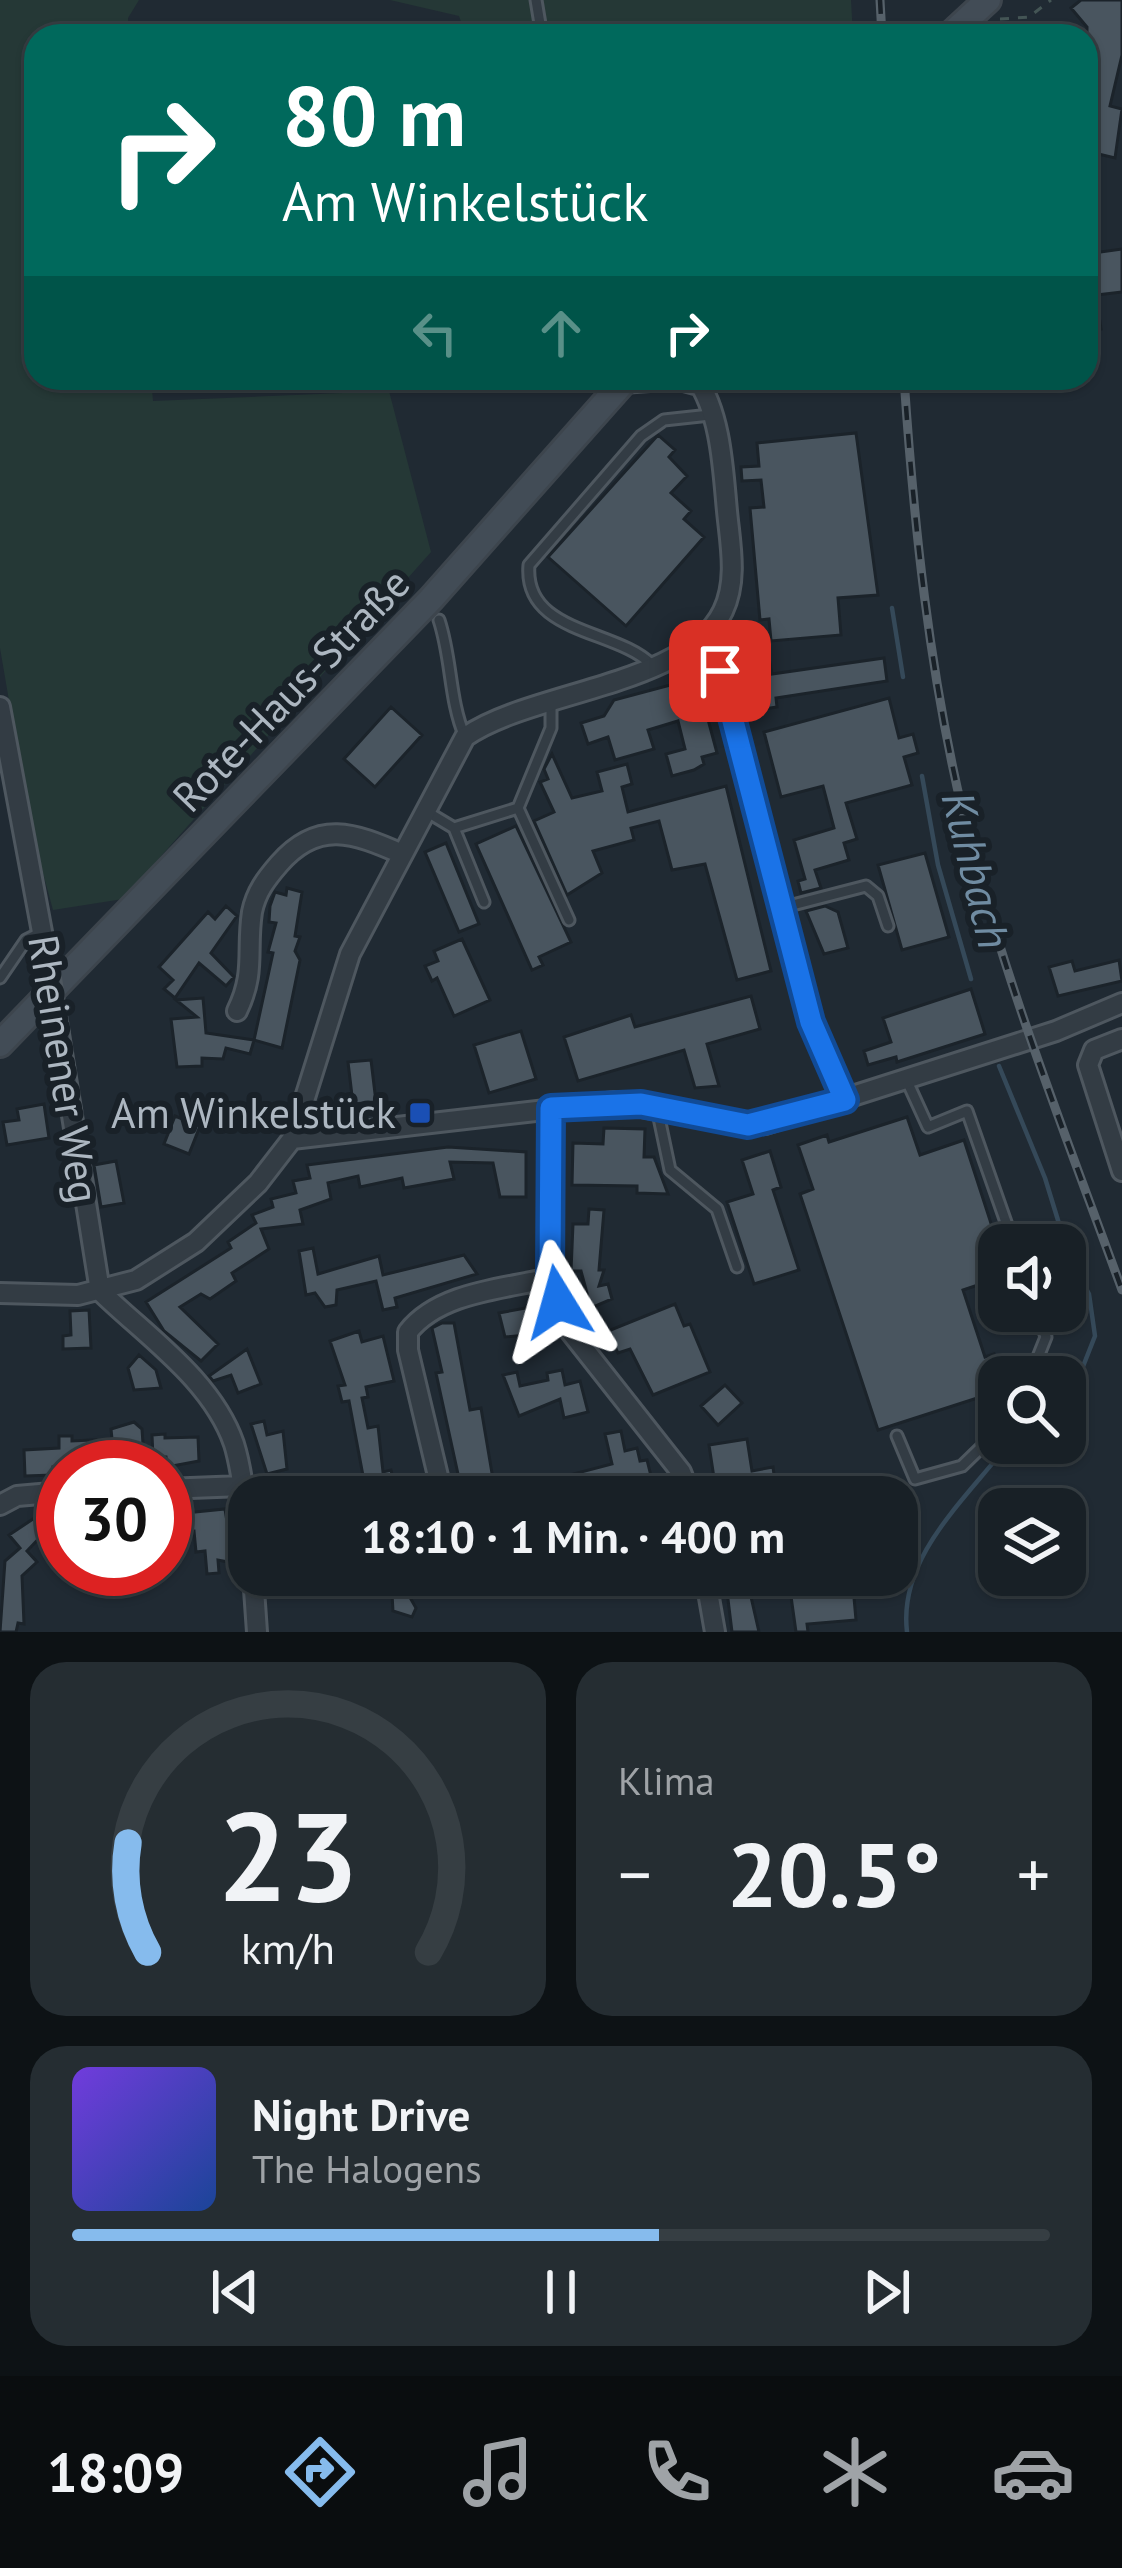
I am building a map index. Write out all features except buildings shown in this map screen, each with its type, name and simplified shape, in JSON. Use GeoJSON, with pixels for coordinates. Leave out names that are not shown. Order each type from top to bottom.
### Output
{"type":"FeatureCollection","features":[{"type":"Feature","properties":{"kind":"main road"},"geometry":{"type":"LineString","coordinates":[[962,24],[984,3]]}},
{"type":"Feature","properties":{"kind":"main road","name":"Rote-Haus-Straße"},"geometry":{"type":"LineString","coordinates":[[0,1044],[431,599],[616,390]]}},
{"type":"Feature","properties":{"kind":"street"},"geometry":{"type":"LineString","coordinates":[[0,1293],[100,1291],[136,1280],[196,1242],[237,1207],[292,1139],[350,954],[465,737],[491,719],[652,665],[701,640],[723,612],[731,563],[722,458],[706,390]]}},
{"type":"Feature","properties":{"kind":"street"},"geometry":{"type":"LineString","coordinates":[[701,640],[720,671],[811,1022],[845,1100]]}},
{"type":"Feature","properties":{"kind":"street","name":"Rheinener Weg"},"geometry":{"type":"LineString","coordinates":[[0,707],[44,940],[100,1291]]}},
{"type":"Feature","properties":{"kind":"street"},"geometry":{"type":"LineString","coordinates":[[237,1011],[252,980],[252,912],[261,884],[290,851],[313,835],[334,830],[403,854]]}},
{"type":"Feature","properties":{"kind":"street"},"geometry":{"type":"LineString","coordinates":[[292,1139],[615,1102],[748,1125],[907,1080],[1122,1004]]}},
{"type":"Feature","properties":{"kind":"street"},"geometry":{"type":"LineString","coordinates":[[1122,1040],[1094,1050],[1088,1065],[1122,1171]]}},
{"type":"Feature","properties":{"kind":"street"},"geometry":{"type":"LineString","coordinates":[[551,1108],[550,1279],[566,1326],[683,1476]]}},
{"type":"Feature","properties":{"kind":"street"},"geometry":{"type":"LineString","coordinates":[[438,1476],[408,1350],[408,1332],[436,1308],[550,1279]]}},
{"type":"Feature","properties":{"kind":"street"},"geometry":{"type":"LineString","coordinates":[[100,1291],[198,1382],[234,1444],[240,1476]]}},
{"type":"Feature","properties":{"kind":"street"},"geometry":{"type":"LineString","coordinates":[[192,1488],[228,1487]]}},
{"type":"Feature","properties":{"kind":"street"},"geometry":{"type":"LineString","coordinates":[[0,1505],[17,1496],[36,1494]]}},
{"type":"Feature","properties":{"kind":"street"},"geometry":{"type":"LineString","coordinates":[[254,1596],[257,1632]]}},
{"type":"Feature","properties":{"kind":"street"},"geometry":{"type":"LineString","coordinates":[[709,1596],[715,1632]]}},
{"type":"Feature","properties":{"kind":"lane"},"geometry":{"type":"LineString","coordinates":[[652,665],[638,651],[550,615],[528,580],[529,565],[641,436],[664,420],[710,415]]}},
{"type":"Feature","properties":{"kind":"lane"},"geometry":{"type":"LineString","coordinates":[[439,620],[450,655],[455,714],[465,737]]}},
{"type":"Feature","properties":{"kind":"lane"},"geometry":{"type":"LineString","coordinates":[[551,702],[551,728],[518,808],[569,920]]}},
{"type":"Feature","properties":{"kind":"lane"},"geometry":{"type":"LineString","coordinates":[[454,828],[518,808]]}},
{"type":"Feature","properties":{"kind":"lane"},"geometry":{"type":"LineString","coordinates":[[424,810],[454,828],[484,902]]}},
{"type":"Feature","properties":{"kind":"lane"},"geometry":{"type":"LineString","coordinates":[[781,908],[866,886],[878,896],[888,926]]}},
{"type":"Feature","properties":{"kind":"lane"},"geometry":{"type":"LineString","coordinates":[[0,978],[26,940],[44,940]]}},
{"type":"Feature","properties":{"kind":"lane"},"geometry":{"type":"LineString","coordinates":[[907,1080],[928,1127],[967,1112],[1007,1224]]}},
{"type":"Feature","properties":{"kind":"lane"},"geometry":{"type":"LineString","coordinates":[[657,1107],[670,1170],[717,1210],[736,1267]]}},
{"type":"Feature","properties":{"kind":"lane"},"geometry":{"type":"LineString","coordinates":[[897,1436],[915,1478],[962,1466],[978,1450]]}},
{"type":"Feature","properties":{"kind":"path"},"geometry":{"type":"LineString","coordinates":[[984,3],[989,16],[1013,22],[1051,0]]}},
{"type":"Feature","properties":{"kind":"green space"},"geometry":{"type":"Polygon","coordinates":[[[0,0],[139,0],[128,24],[24,24],[24,390],[152,390],[153,401],[389,391],[431,552],[123,899],[53,910],[31,829],[0,648],[0,0]]]}},
{"type":"Feature","properties":{"kind":"green space"},"geometry":{"type":"Polygon","coordinates":[[[390,0],[851,0],[852,24],[462,24],[459,16],[390,0]]]}},
{"type":"Feature","properties":{"kind":"waterway","name":"Kuhbach"},"geometry":{"type":"LineString","coordinates":[[892,608],[903,677]]}},
{"type":"Feature","properties":{"kind":"waterway","name":"Kuhbach"},"geometry":{"type":"LineString","coordinates":[[922,776],[938,865],[971,979]]}},
{"type":"Feature","properties":{"kind":"waterway","name":"Kuhbach"},"geometry":{"type":"LineString","coordinates":[[999,1066],[1045,1178],[1069,1256],[1089,1294],[1095,1336],[1086,1359]]}},
{"type":"Feature","properties":{"kind":"waterway","name":"Kuhbach"},"geometry":{"type":"LineString","coordinates":[[907,1632],[907,1605],[924,1554],[992,1464]]}},
{"type":"Feature","properties":{"kind":"railway"},"geometry":{"type":"LineString","coordinates":[[880,0],[881,24]]}},
{"type":"Feature","properties":{"kind":"railway"},"geometry":{"type":"LineString","coordinates":[[905,390],[924,597],[963,813],[1015,994],[1122,1290]]}},
{"type":"Feature","properties":{"kind":"place","name":"Am Winkelstück"},"geometry":{"type":"Point","coordinates":[420,1113]}},
{"type":"Feature","properties":{"kind":"route"},"geometry":{"type":"LineString","coordinates":[[558,1302],[550,1279],[551,1108],[641,1104],[748,1125],[777,1122],[845,1100],[811,1022],[720,671]]}}]}
